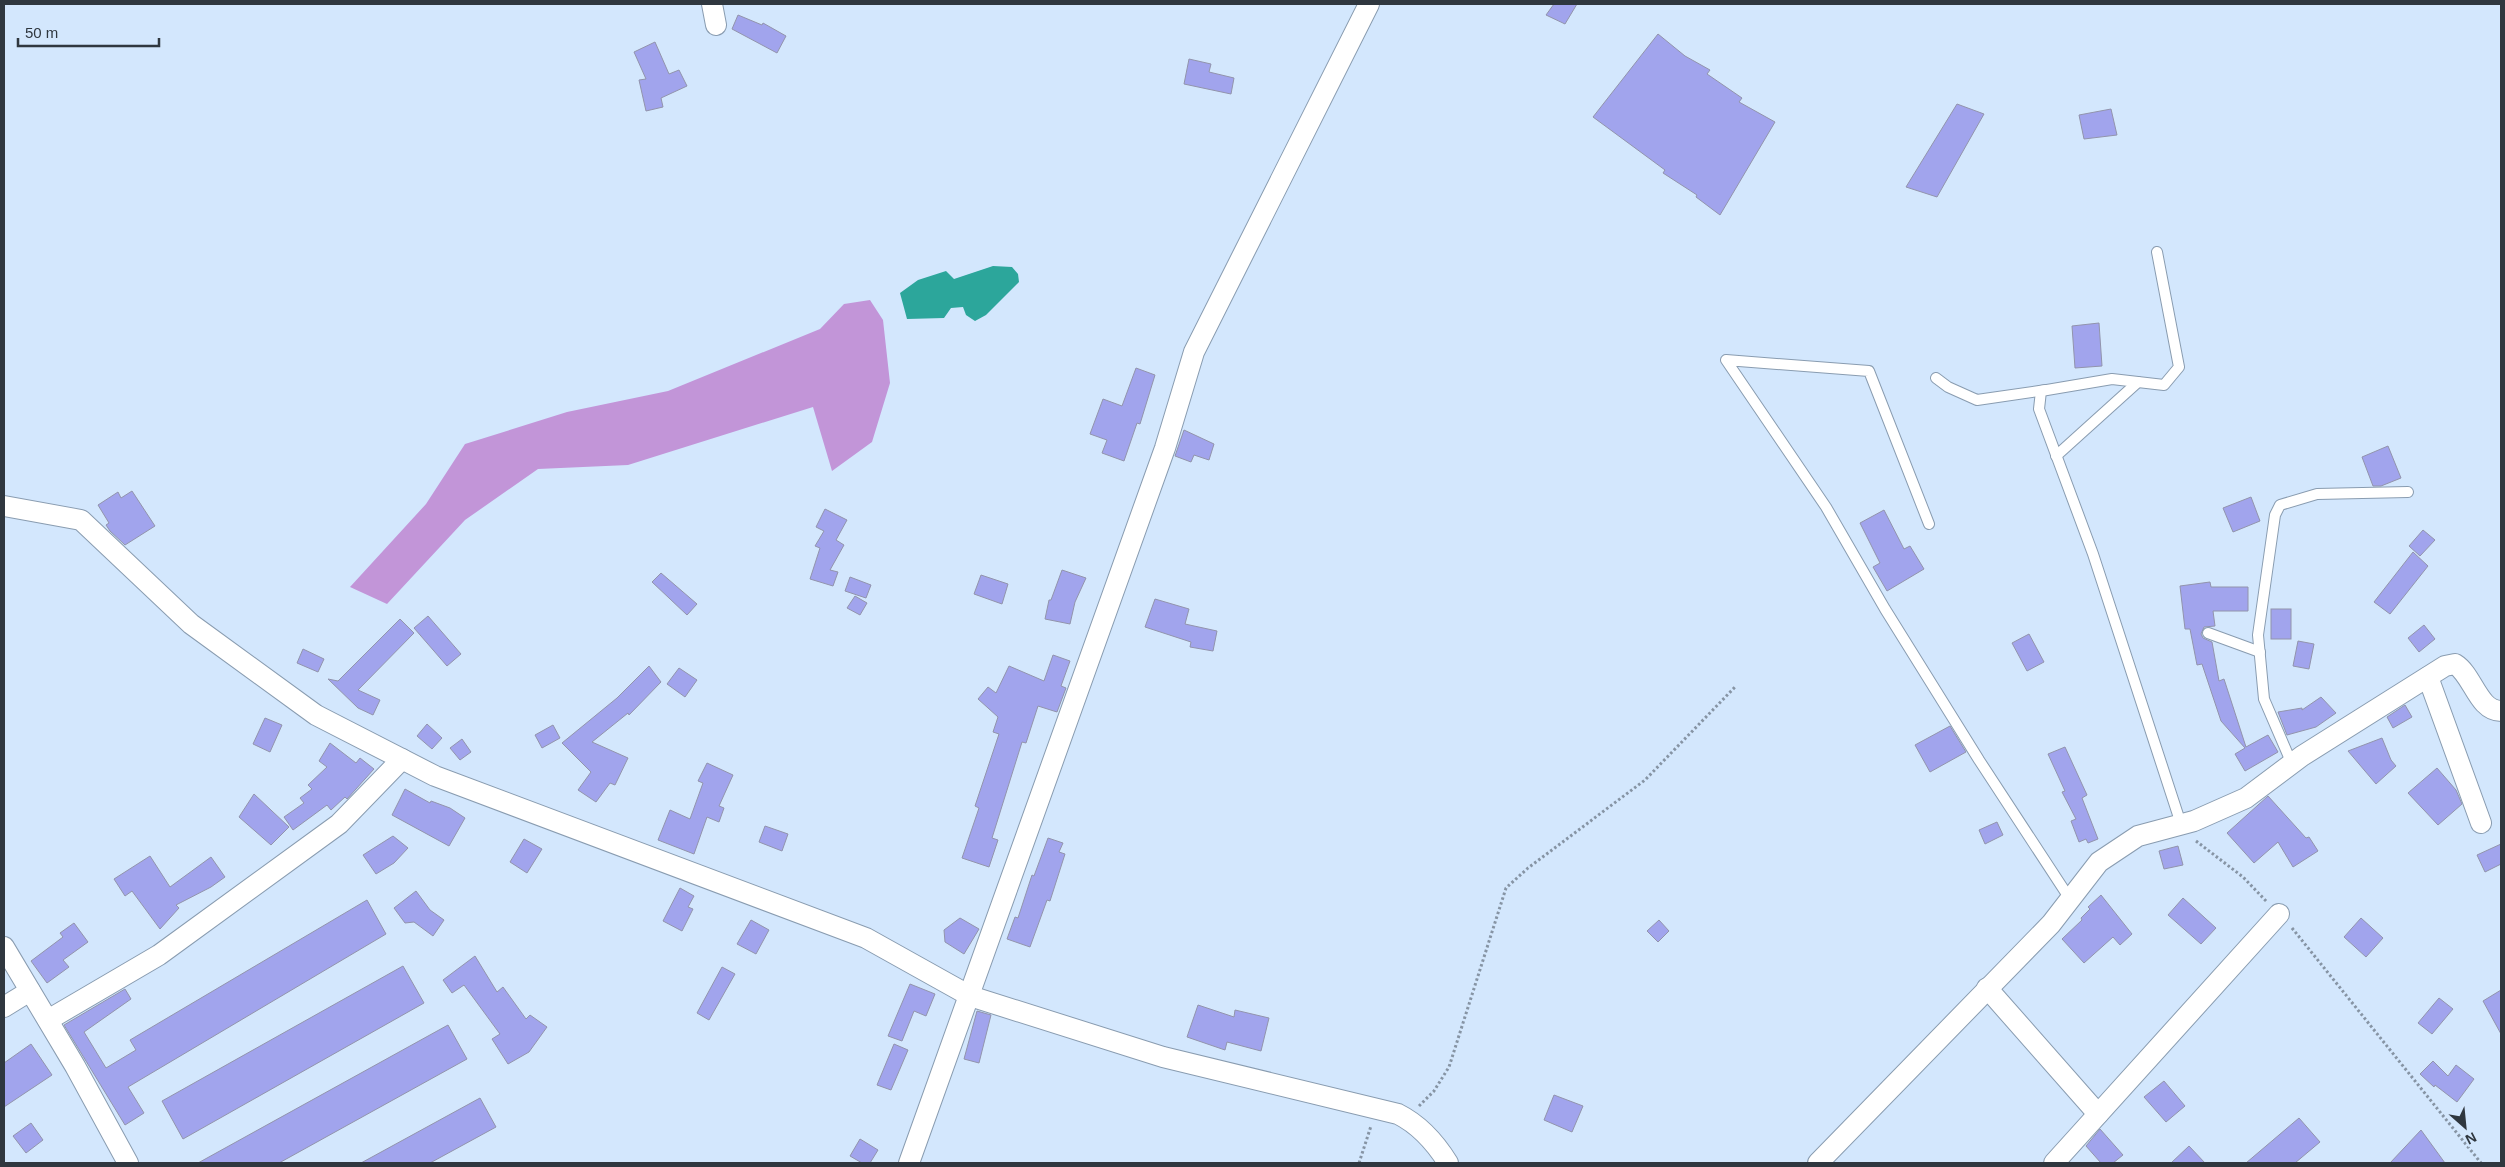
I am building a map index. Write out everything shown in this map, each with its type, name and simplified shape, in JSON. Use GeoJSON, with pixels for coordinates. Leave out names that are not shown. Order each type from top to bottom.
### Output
{"type":"FeatureCollection","features":[{"type":"Feature","properties":{"kind":"street"},"geometry":{"type":"LineString","coordinates":[[712,4],[716,25]]}},
{"type":"Feature","properties":{"kind":"street"},"geometry":{"type":"LineString","coordinates":[[909,1163],[1164,448],[1194,352],[1369,4]]}},
{"type":"Feature","properties":{"kind":"street"},"geometry":{"type":"LineString","coordinates":[[4,506],[81,520],[191,624],[316,715],[435,776],[866,938],[970,996],[1163,1057],[1377,1108],[1406,1118],[1420,1128],[1436,1145],[1448,1163]]}},
{"type":"Feature","properties":{"kind":"street"},"geometry":{"type":"LineString","coordinates":[[1818,1163],[2051,924],[2098,862],[2138,836],[2175,826],[2246,798],[2292,764],[2445,666],[2455,664],[2464,670],[2485,704],[2495,711],[2501,712]]}},
{"type":"Feature","properties":{"kind":"street"},"geometry":{"type":"LineString","coordinates":[[2428,677],[2481,823]]}},
{"type":"Feature","properties":{"kind":"street"},"geometry":{"type":"LineString","coordinates":[[48,1020],[159,955],[339,824],[402,759]]}},
{"type":"Feature","properties":{"kind":"street"},"geometry":{"type":"LineString","coordinates":[[2054,1163],[2279,914]]}},
{"type":"Feature","properties":{"kind":"street"},"geometry":{"type":"LineString","coordinates":[[4,946],[75,1066],[128,1163]]}},
{"type":"Feature","properties":{"kind":"street"},"geometry":{"type":"LineString","coordinates":[[1987,988],[2098,1114]]}},
{"type":"Feature","properties":{"kind":"street"},"geometry":{"type":"LineString","coordinates":[[4,1007],[30,991]]}},
{"type":"Feature","properties":{"kind":"lane"},"geometry":{"type":"LineString","coordinates":[[1936,378],[1948,387],[1976,400],[2112,379],[2164,385],[2179,367],[2157,252]]}},
{"type":"Feature","properties":{"kind":"lane"},"geometry":{"type":"LineString","coordinates":[[1929,524],[1869,371],[1726,360],[1826,507],[1885,609],[1958,727],[2070,899]]}},
{"type":"Feature","properties":{"kind":"lane"},"geometry":{"type":"LineString","coordinates":[[2056,456],[2138,382]]}},
{"type":"Feature","properties":{"kind":"lane"},"geometry":{"type":"LineString","coordinates":[[2050,390],[2042,391],[2039,409],[2093,554],[2175,826]]}},
{"type":"Feature","properties":{"kind":"lane"},"geometry":{"type":"LineString","coordinates":[[2292,764],[2264,699],[2258,635],[2275,515],[2280,504],[2317,494],[2408,492]]}},
{"type":"Feature","properties":{"kind":"lane"},"geometry":{"type":"LineString","coordinates":[[2208,633],[2260,652]]}},
{"type":"Feature","properties":{"kind":"path"},"geometry":{"type":"LineString","coordinates":[[1406,1118],[1428,1099],[1449,1067],[1506,888],[1528,868],[1645,780],[1736,686]]}},
{"type":"Feature","properties":{"kind":"path"},"geometry":{"type":"LineString","coordinates":[[2175,826],[2243,877],[2279,914],[2481,1163]]}},
{"type":"Feature","properties":{"kind":"path"},"geometry":{"type":"LineString","coordinates":[[1359,1163],[1377,1108]]}},
{"type":"Feature","properties":{"kind":"shaded area"},"geometry":{"type":"Polygon","coordinates":[[[993,266],[1012,267],[1018,274],[1019,282],[986,315],[975,321],[966,315],[963,307],[951,308],[944,318],[907,319],[900,293],[918,280],[946,271],[954,279],[993,266]]]}},
{"type":"Feature","properties":{"kind":"shaded area"},"geometry":{"type":"Polygon","coordinates":[[[870,300],[883,320],[890,383],[872,442],[832,471],[813,407],[628,465],[538,469],[465,520],[387,604],[350,587],[426,504],[465,444],[567,412],[668,391],[820,329],[844,304],[870,300]]]}},
{"type":"Feature","properties":{"kind":"building"},"geometry":{"type":"Polygon","coordinates":[[[1554,4],[1577,4],[1565,24],[1546,15],[1554,4]]]}},
{"type":"Feature","properties":{"kind":"building"},"geometry":{"type":"Polygon","coordinates":[[[738,15],[762,25],[763,23],[786,36],[777,53],[732,29],[738,15]]]}},
{"type":"Feature","properties":{"kind":"building"},"geometry":{"type":"Polygon","coordinates":[[[1658,34],[1685,56],[1710,70],[1707,74],[1742,98],[1739,102],[1775,122],[1720,215],[1696,197],[1697,195],[1663,173],[1665,170],[1593,117],[1658,34]]]}},
{"type":"Feature","properties":{"kind":"building"},"geometry":{"type":"Polygon","coordinates":[[[655,42],[669,74],[679,70],[687,86],[661,98],[663,107],[646,111],[639,80],[646,79],[634,52],[655,42]]]}},
{"type":"Feature","properties":{"kind":"building"},"geometry":{"type":"Polygon","coordinates":[[[1189,59],[1211,64],[1209,72],[1234,78],[1231,94],[1184,84],[1189,59]]]}},
{"type":"Feature","properties":{"kind":"building"},"geometry":{"type":"Polygon","coordinates":[[[1957,104],[1984,114],[1937,197],[1906,187],[1957,104]]]}},
{"type":"Feature","properties":{"kind":"building"},"geometry":{"type":"Polygon","coordinates":[[[2111,109],[2117,135],[2084,139],[2079,115],[2111,109]]]}},
{"type":"Feature","properties":{"kind":"building"},"geometry":{"type":"Polygon","coordinates":[[[2099,323],[2102,366],[2075,368],[2072,326],[2099,323]]]}},
{"type":"Feature","properties":{"kind":"building"},"geometry":{"type":"Polygon","coordinates":[[[1136,368],[1155,375],[1140,424],[1137,423],[1124,461],[1102,453],[1107,440],[1090,434],[1103,399],[1122,406],[1136,368]]]}},
{"type":"Feature","properties":{"kind":"building"},"geometry":{"type":"Polygon","coordinates":[[[1184,430],[1214,444],[1209,460],[1194,455],[1191,462],[1175,456],[1184,430]]]}},
{"type":"Feature","properties":{"kind":"building"},"geometry":{"type":"Polygon","coordinates":[[[2388,446],[2401,478],[2381,486],[2373,486],[2362,457],[2388,446]]]}},
{"type":"Feature","properties":{"kind":"building"},"geometry":{"type":"Polygon","coordinates":[[[132,491],[155,526],[125,545],[110,531],[106,525],[109,523],[98,505],[118,492],[121,498],[132,491]]]}},
{"type":"Feature","properties":{"kind":"building"},"geometry":{"type":"Polygon","coordinates":[[[2251,497],[2260,521],[2233,532],[2223,508],[2251,497]]]}},
{"type":"Feature","properties":{"kind":"building"},"geometry":{"type":"Polygon","coordinates":[[[825,509],[847,520],[836,540],[844,545],[830,570],[838,572],[833,586],[810,579],[820,548],[815,546],[824,531],[816,527],[825,509]]]}},
{"type":"Feature","properties":{"kind":"building"},"geometry":{"type":"Polygon","coordinates":[[[1884,510],[1904,549],[1910,546],[1924,569],[1887,591],[1873,567],[1880,563],[1860,523],[1884,510]]]}},
{"type":"Feature","properties":{"kind":"building"},"geometry":{"type":"Polygon","coordinates":[[[2423,530],[2435,540],[2420,556],[2409,546],[2423,530]]]}},
{"type":"Feature","properties":{"kind":"building"},"geometry":{"type":"Polygon","coordinates":[[[2413,552],[2428,566],[2390,614],[2374,602],[2413,552]]]}},
{"type":"Feature","properties":{"kind":"building"},"geometry":{"type":"Polygon","coordinates":[[[1062,570],[1086,578],[1075,602],[1070,624],[1045,619],[1049,600],[1051,600],[1062,570]]]}},
{"type":"Feature","properties":{"kind":"building"},"geometry":{"type":"Polygon","coordinates":[[[661,573],[697,604],[687,615],[652,582],[661,573]]]}},
{"type":"Feature","properties":{"kind":"building"},"geometry":{"type":"Polygon","coordinates":[[[981,575],[1008,584],[1002,604],[974,594],[981,575]]]}},
{"type":"Feature","properties":{"kind":"building"},"geometry":{"type":"Polygon","coordinates":[[[850,577],[871,585],[866,598],[845,591],[850,577]]]}},
{"type":"Feature","properties":{"kind":"building"},"geometry":{"type":"Polygon","coordinates":[[[2210,582],[2211,587],[2248,587],[2248,611],[2213,611],[2215,626],[2204,627],[2201,634],[2203,638],[2212,642],[2219,681],[2224,679],[2246,747],[2268,735],[2278,752],[2245,771],[2235,754],[2245,748],[2221,721],[2202,664],[2197,665],[2190,629],[2185,629],[2180,586],[2210,582]]]}},
{"type":"Feature","properties":{"kind":"building"},"geometry":{"type":"Polygon","coordinates":[[[855,596],[867,603],[860,615],[847,608],[855,596]]]}},
{"type":"Feature","properties":{"kind":"building"},"geometry":{"type":"Polygon","coordinates":[[[1155,599],[1189,609],[1185,624],[1217,631],[1213,651],[1190,647],[1191,642],[1145,627],[1155,599]]]}},
{"type":"Feature","properties":{"kind":"building"},"geometry":{"type":"Polygon","coordinates":[[[2271,609],[2291,609],[2291,639],[2271,639],[2271,609]]]}},
{"type":"Feature","properties":{"kind":"building"},"geometry":{"type":"Polygon","coordinates":[[[428,616],[461,654],[447,666],[414,628],[428,616]]]}},
{"type":"Feature","properties":{"kind":"building"},"geometry":{"type":"Polygon","coordinates":[[[400,619],[414,633],[358,690],[380,700],[373,715],[358,708],[328,679],[338,681],[400,619]]]}},
{"type":"Feature","properties":{"kind":"building"},"geometry":{"type":"Polygon","coordinates":[[[2424,625],[2435,639],[2419,652],[2408,638],[2424,625]]]}},
{"type":"Feature","properties":{"kind":"building"},"geometry":{"type":"Polygon","coordinates":[[[2029,634],[2044,662],[2027,671],[2012,643],[2029,634]]]}},
{"type":"Feature","properties":{"kind":"building"},"geometry":{"type":"Polygon","coordinates":[[[2298,641],[2314,644],[2309,669],[2293,666],[2298,641]]]}},
{"type":"Feature","properties":{"kind":"building"},"geometry":{"type":"Polygon","coordinates":[[[303,649],[324,659],[318,672],[297,663],[303,649]]]}},
{"type":"Feature","properties":{"kind":"building"},"geometry":{"type":"Polygon","coordinates":[[[1053,655],[1070,661],[1061,686],[1066,688],[1057,712],[1038,706],[1026,743],[1022,742],[992,838],[998,840],[989,867],[962,858],[979,808],[975,806],[999,734],[993,732],[998,717],[978,699],[988,687],[996,693],[1009,666],[1044,681],[1053,655]]]}},
{"type":"Feature","properties":{"kind":"building"},"geometry":{"type":"Polygon","coordinates":[[[649,666],[661,682],[629,715],[628,713],[592,742],[628,758],[615,785],[610,783],[596,802],[578,790],[591,772],[562,743],[617,698],[649,666]]]}},
{"type":"Feature","properties":{"kind":"building"},"geometry":{"type":"Polygon","coordinates":[[[679,668],[697,680],[685,697],[667,684],[679,668]]]}},
{"type":"Feature","properties":{"kind":"building"},"geometry":{"type":"Polygon","coordinates":[[[2321,697],[2336,713],[2316,727],[2287,735],[2278,712],[2302,708],[2302,710],[2321,697]]]}},
{"type":"Feature","properties":{"kind":"building"},"geometry":{"type":"Polygon","coordinates":[[[2405,705],[2412,717],[2393,728],[2387,717],[2405,705]]]}},
{"type":"Feature","properties":{"kind":"building"},"geometry":{"type":"Polygon","coordinates":[[[265,718],[282,725],[270,752],[253,744],[265,718]]]}},
{"type":"Feature","properties":{"kind":"building"},"geometry":{"type":"Polygon","coordinates":[[[427,724],[442,738],[432,749],[417,736],[427,724]]]}},
{"type":"Feature","properties":{"kind":"building"},"geometry":{"type":"Polygon","coordinates":[[[553,725],[560,738],[542,748],[535,735],[553,725]]]}},
{"type":"Feature","properties":{"kind":"building"},"geometry":{"type":"Polygon","coordinates":[[[1950,726],[1966,752],[1930,772],[1915,745],[1950,726]]]}},
{"type":"Feature","properties":{"kind":"building"},"geometry":{"type":"Polygon","coordinates":[[[2382,738],[2391,760],[2396,766],[2376,784],[2348,751],[2382,738]]]}},
{"type":"Feature","properties":{"kind":"building"},"geometry":{"type":"Polygon","coordinates":[[[462,739],[471,752],[460,760],[450,748],[462,739]]]}},
{"type":"Feature","properties":{"kind":"building"},"geometry":{"type":"Polygon","coordinates":[[[330,743],[356,763],[360,758],[374,769],[347,799],[345,797],[331,810],[327,805],[293,830],[284,817],[304,803],[300,798],[312,789],[308,785],[327,767],[319,761],[330,743]]]}},
{"type":"Feature","properties":{"kind":"building"},"geometry":{"type":"Polygon","coordinates":[[[2065,747],[2087,795],[2082,798],[2098,839],[2088,843],[2086,839],[2079,842],[2071,821],[2076,819],[2062,792],[2065,791],[2048,754],[2065,747]]]}},
{"type":"Feature","properties":{"kind":"building"},"geometry":{"type":"Polygon","coordinates":[[[707,763],[733,775],[719,806],[724,808],[719,822],[707,817],[694,854],[658,840],[670,810],[690,819],[703,783],[698,781],[707,763]]]}},
{"type":"Feature","properties":{"kind":"building"},"geometry":{"type":"Polygon","coordinates":[[[2437,768],[2456,790],[2462,804],[2438,825],[2408,793],[2437,768]]]}},
{"type":"Feature","properties":{"kind":"building"},"geometry":{"type":"Polygon","coordinates":[[[405,789],[430,803],[431,801],[450,808],[465,818],[449,846],[392,815],[405,789]]]}},
{"type":"Feature","properties":{"kind":"building"},"geometry":{"type":"Polygon","coordinates":[[[254,794],[289,827],[271,845],[239,817],[254,794]]]}},
{"type":"Feature","properties":{"kind":"building"},"geometry":{"type":"Polygon","coordinates":[[[2268,796],[2306,838],[2309,837],[2318,851],[2293,867],[2278,842],[2254,863],[2227,833],[2268,796]]]}},
{"type":"Feature","properties":{"kind":"building"},"geometry":{"type":"Polygon","coordinates":[[[1997,822],[2003,835],[1985,844],[1979,830],[1997,822]]]}},
{"type":"Feature","properties":{"kind":"building"},"geometry":{"type":"Polygon","coordinates":[[[765,826],[788,834],[782,851],[759,842],[765,826]]]}},
{"type":"Feature","properties":{"kind":"building"},"geometry":{"type":"Polygon","coordinates":[[[393,836],[408,848],[394,863],[376,874],[363,855],[393,836]]]}},
{"type":"Feature","properties":{"kind":"building"},"geometry":{"type":"Polygon","coordinates":[[[1048,838],[1063,843],[1059,852],[1065,854],[1050,901],[1047,900],[1030,947],[1007,939],[1015,917],[1018,918],[1032,875],[1034,876],[1048,838]]]}},
{"type":"Feature","properties":{"kind":"building"},"geometry":{"type":"Polygon","coordinates":[[[524,839],[542,849],[527,873],[510,862],[524,839]]]}},
{"type":"Feature","properties":{"kind":"building"},"geometry":{"type":"Polygon","coordinates":[[[2501,844],[2501,864],[2485,872],[2477,855],[2501,844]]]}},
{"type":"Feature","properties":{"kind":"building"},"geometry":{"type":"Polygon","coordinates":[[[2178,846],[2183,865],[2164,869],[2159,851],[2178,846]]]}},
{"type":"Feature","properties":{"kind":"building"},"geometry":{"type":"Polygon","coordinates":[[[150,856],[170,887],[211,857],[225,877],[211,887],[176,905],[179,908],[160,929],[132,891],[125,896],[114,879],[150,856]]]}},
{"type":"Feature","properties":{"kind":"building"},"geometry":{"type":"Polygon","coordinates":[[[680,888],[694,896],[688,907],[693,909],[682,931],[663,921],[680,888]]]}},
{"type":"Feature","properties":{"kind":"building"},"geometry":{"type":"Polygon","coordinates":[[[416,891],[430,910],[444,920],[433,936],[414,922],[405,923],[394,908],[416,891]]]}},
{"type":"Feature","properties":{"kind":"building"},"geometry":{"type":"Polygon","coordinates":[[[2101,895],[2132,934],[2120,945],[2113,937],[2084,963],[2062,939],[2082,920],[2081,918],[2090,909],[2088,907],[2101,895]]]}},
{"type":"Feature","properties":{"kind":"building"},"geometry":{"type":"Polygon","coordinates":[[[2183,898],[2216,928],[2201,944],[2168,915],[2183,898]]]}},
{"type":"Feature","properties":{"kind":"building"},"geometry":{"type":"Polygon","coordinates":[[[367,900],[386,934],[128,1087],[144,1113],[125,1125],[64,1025],[125,989],[131,999],[84,1032],[106,1068],[136,1050],[130,1040],[367,900]]]}},
{"type":"Feature","properties":{"kind":"building"},"geometry":{"type":"Polygon","coordinates":[[[960,918],[979,929],[964,954],[945,942],[944,930],[960,918]]]}},
{"type":"Feature","properties":{"kind":"building"},"geometry":{"type":"Polygon","coordinates":[[[2361,918],[2383,938],[2366,957],[2344,937],[2361,918]]]}},
{"type":"Feature","properties":{"kind":"building"},"geometry":{"type":"Polygon","coordinates":[[[751,920],[769,930],[756,954],[737,944],[751,920]]]}},
{"type":"Feature","properties":{"kind":"building"},"geometry":{"type":"Polygon","coordinates":[[[1659,920],[1669,931],[1658,942],[1647,931],[1659,920]]]}},
{"type":"Feature","properties":{"kind":"building"},"geometry":{"type":"Polygon","coordinates":[[[74,923],[88,942],[63,960],[69,967],[47,983],[31,961],[63,937],[60,933],[74,923]]]}},
{"type":"Feature","properties":{"kind":"building"},"geometry":{"type":"Polygon","coordinates":[[[475,956],[497,992],[503,987],[526,1019],[530,1015],[547,1027],[529,1052],[508,1064],[492,1039],[500,1034],[464,985],[452,993],[443,980],[475,956]]]}},
{"type":"Feature","properties":{"kind":"building"},"geometry":{"type":"Polygon","coordinates":[[[403,966],[424,1003],[183,1139],[162,1101],[403,966]]]}},
{"type":"Feature","properties":{"kind":"building"},"geometry":{"type":"Polygon","coordinates":[[[722,967],[735,974],[709,1020],[697,1013],[722,967]]]}},
{"type":"Feature","properties":{"kind":"building"},"geometry":{"type":"Polygon","coordinates":[[[910,984],[935,994],[926,1016],[914,1011],[902,1041],[888,1036],[910,984]]]}},
{"type":"Feature","properties":{"kind":"building"},"geometry":{"type":"Polygon","coordinates":[[[2501,990],[2501,1034],[2483,1001],[2501,990]]]}},
{"type":"Feature","properties":{"kind":"building"},"geometry":{"type":"Polygon","coordinates":[[[2439,998],[2453,1009],[2432,1034],[2418,1023],[2439,998]]]}},
{"type":"Feature","properties":{"kind":"building"},"geometry":{"type":"Polygon","coordinates":[[[1198,1005],[1234,1017],[1235,1010],[1269,1018],[1261,1051],[1227,1042],[1225,1050],[1187,1037],[1198,1005]]]}},
{"type":"Feature","properties":{"kind":"building"},"geometry":{"type":"Polygon","coordinates":[[[977,1011],[991,1015],[979,1063],[964,1059],[977,1011]]]}},
{"type":"Feature","properties":{"kind":"building"},"geometry":{"type":"Polygon","coordinates":[[[448,1025],[467,1059],[279,1163],[198,1163],[448,1025]]]}},
{"type":"Feature","properties":{"kind":"building"},"geometry":{"type":"Polygon","coordinates":[[[31,1044],[52,1075],[4,1107],[4,1063],[31,1044]]]}},
{"type":"Feature","properties":{"kind":"building"},"geometry":{"type":"Polygon","coordinates":[[[894,1044],[908,1050],[891,1090],[877,1085],[894,1044]]]}},
{"type":"Feature","properties":{"kind":"building"},"geometry":{"type":"Polygon","coordinates":[[[2433,1061],[2448,1076],[2456,1065],[2474,1079],[2457,1102],[2435,1085],[2434,1087],[2420,1074],[2433,1061]]]}},
{"type":"Feature","properties":{"kind":"building"},"geometry":{"type":"Polygon","coordinates":[[[2164,1081],[2185,1106],[2166,1122],[2144,1097],[2164,1081]]]}},
{"type":"Feature","properties":{"kind":"building"},"geometry":{"type":"Polygon","coordinates":[[[1554,1095],[1583,1106],[1572,1132],[1544,1120],[1554,1095]]]}},
{"type":"Feature","properties":{"kind":"building"},"geometry":{"type":"Polygon","coordinates":[[[480,1098],[496,1127],[430,1163],[361,1163],[480,1098]]]}},
{"type":"Feature","properties":{"kind":"building"},"geometry":{"type":"Polygon","coordinates":[[[2299,1118],[2320,1142],[2295,1163],[2246,1163],[2299,1118]]]}},
{"type":"Feature","properties":{"kind":"building"},"geometry":{"type":"Polygon","coordinates":[[[31,1123],[43,1140],[26,1153],[13,1136],[31,1123]]]}},
{"type":"Feature","properties":{"kind":"building"},"geometry":{"type":"Polygon","coordinates":[[[2100,1129],[2123,1155],[2113,1163],[2101,1163],[2086,1146],[2100,1129]]]}},
{"type":"Feature","properties":{"kind":"building"},"geometry":{"type":"Polygon","coordinates":[[[2421,1130],[2445,1163],[2390,1163],[2421,1130]]]}},
{"type":"Feature","properties":{"kind":"building"},"geometry":{"type":"Polygon","coordinates":[[[860,1139],[878,1150],[870,1163],[862,1163],[850,1156],[860,1139]]]}},
{"type":"Feature","properties":{"kind":"building"},"geometry":{"type":"Polygon","coordinates":[[[2189,1146],[2205,1163],[2171,1163],[2189,1146]]]}}]}
